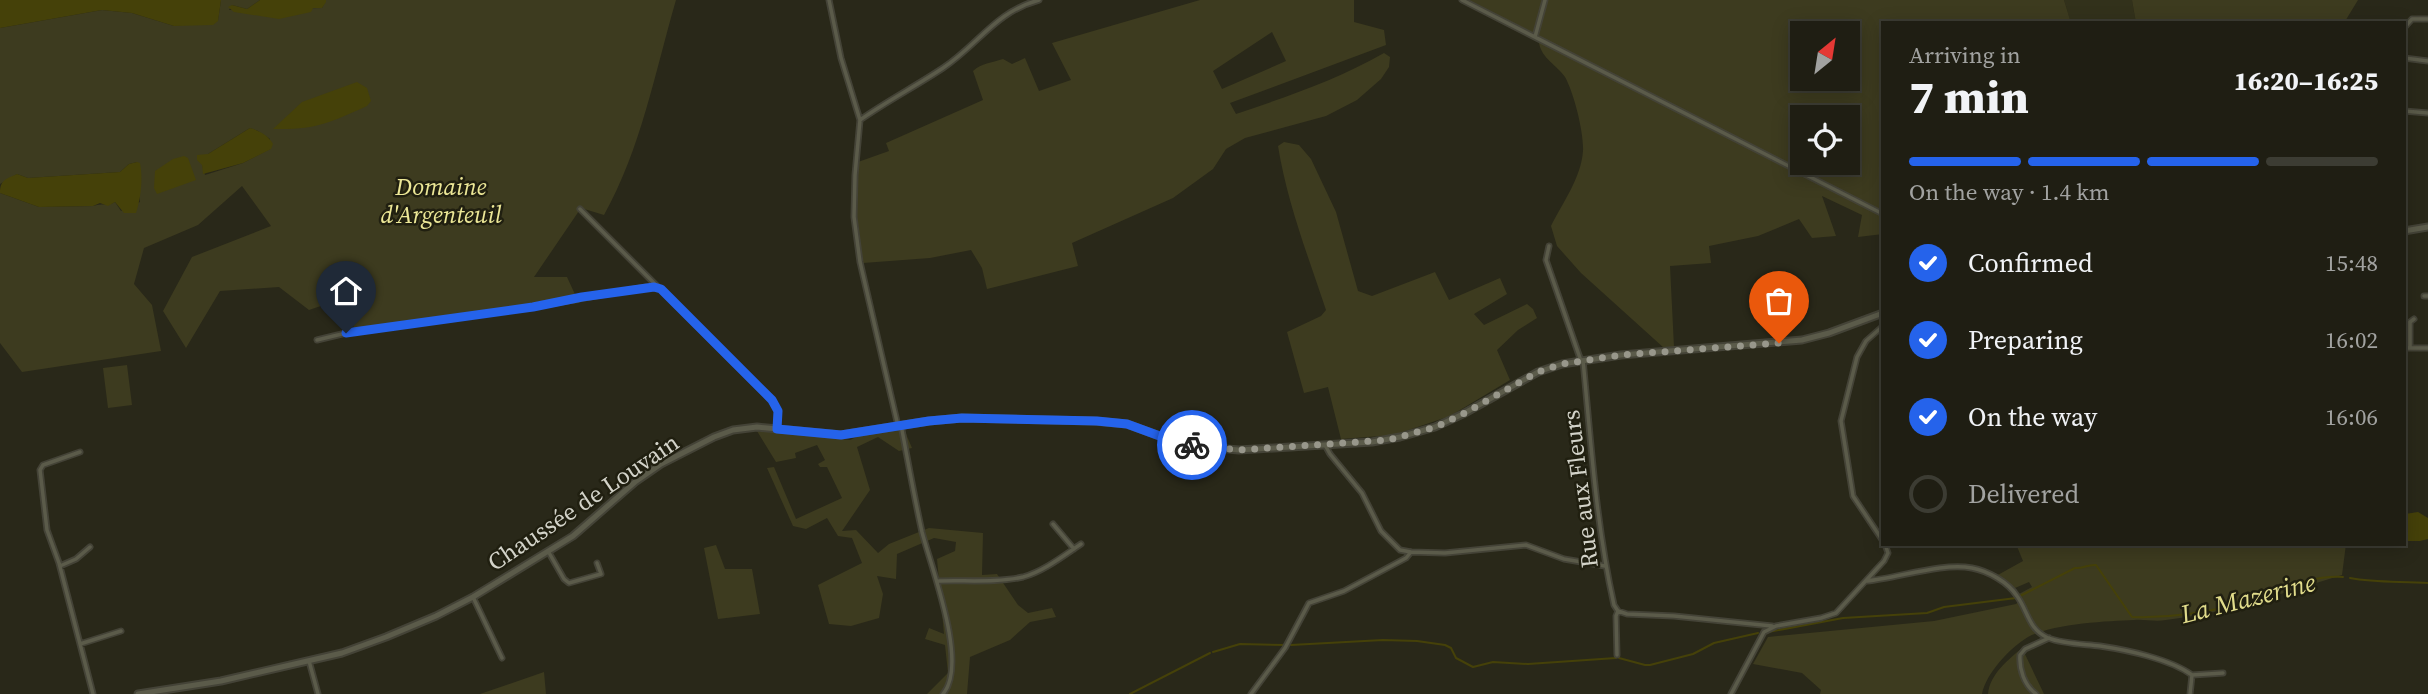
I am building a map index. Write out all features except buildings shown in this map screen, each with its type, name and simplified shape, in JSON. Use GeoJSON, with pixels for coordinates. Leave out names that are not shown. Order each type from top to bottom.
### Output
{"type":"FeatureCollection","features":[{"type":"Feature","properties":{"kind":"main road"},"geometry":{"type":"LineString","coordinates":[[2407,231],[2428,222]]}},
{"type":"Feature","properties":{"kind":"main road"},"geometry":{"type":"LineString","coordinates":[[2407,231],[2428,227]]}},
{"type":"Feature","properties":{"kind":"main road","name":"Chaussée de Louvain"},"geometry":{"type":"LineString","coordinates":[[138,694],[221,681],[342,653],[386,638],[473,597],[587,525],[648,473],[713,437],[733,430],[757,427],[841,435],[962,418],[1127,424],[1176,442],[1239,450],[1388,440],[1436,427],[1538,372],[1582,360],[1802,340],[1881,314]]}},
{"type":"Feature","properties":{"kind":"street"},"geometry":{"type":"LineString","coordinates":[[829,0],[841,58],[860,120],[854,191],[860,262],[922,529],[945,609],[951,660],[950,681],[943,694]]}},
{"type":"Feature","properties":{"kind":"street"},"geometry":{"type":"LineString","coordinates":[[860,120],[959,57],[998,19],[1021,6],[1039,0]]}},
{"type":"Feature","properties":{"kind":"street"},"geometry":{"type":"LineString","coordinates":[[1462,0],[1881,213]]}},
{"type":"Feature","properties":{"kind":"street"},"geometry":{"type":"LineString","coordinates":[[1535,37],[1545,0]]}},
{"type":"Feature","properties":{"kind":"street"},"geometry":{"type":"LineString","coordinates":[[2406,26],[2412,19],[2428,19]]}},
{"type":"Feature","properties":{"kind":"street"},"geometry":{"type":"LineString","coordinates":[[2406,58],[2428,61]]}},
{"type":"Feature","properties":{"kind":"street"},"geometry":{"type":"LineString","coordinates":[[2406,111],[2428,113]]}},
{"type":"Feature","properties":{"kind":"street"},"geometry":{"type":"LineString","coordinates":[[580,209],[772,400],[778,411],[777,429]]}},
{"type":"Feature","properties":{"kind":"street","name":"Rue aux Fleurs"},"geometry":{"type":"LineString","coordinates":[[1549,246],[1546,260],[1582,360],[1605,566],[1614,606],[1618,611],[1617,655]]}},
{"type":"Feature","properties":{"kind":"street"},"geometry":{"type":"LineString","coordinates":[[317,340],[346,333],[533,307],[646,287],[661,289]]}},
{"type":"Feature","properties":{"kind":"street"},"geometry":{"type":"LineString","coordinates":[[2414,319],[2410,322],[2407,348],[2428,348]]}},
{"type":"Feature","properties":{"kind":"street"},"geometry":{"type":"LineString","coordinates":[[1881,328],[1866,341],[1857,357],[1841,421],[1853,496],[1881,538]]}},
{"type":"Feature","properties":{"kind":"street"},"geometry":{"type":"LineString","coordinates":[[680,445],[685,452]]}},
{"type":"Feature","properties":{"kind":"street"},"geometry":{"type":"LineString","coordinates":[[1325,445],[1362,493],[1381,530],[1400,550],[1460,552],[1518,544],[1534,547],[1564,559],[1605,566]]}},
{"type":"Feature","properties":{"kind":"street"},"geometry":{"type":"LineString","coordinates":[[80,452],[40,468],[47,530],[60,566],[93,694]]}},
{"type":"Feature","properties":{"kind":"street"},"geometry":{"type":"LineString","coordinates":[[1053,524],[1074,549]]}},
{"type":"Feature","properties":{"kind":"street"},"geometry":{"type":"LineString","coordinates":[[938,581],[1026,576],[1045,568],[1081,544]]}},
{"type":"Feature","properties":{"kind":"street"},"geometry":{"type":"LineString","coordinates":[[1618,611],[1627,614],[1776,626],[1821,618],[1836,612],[1867,581],[1887,557],[1885,546]]}},
{"type":"Feature","properties":{"kind":"street"},"geometry":{"type":"LineString","coordinates":[[60,566],[76,559],[90,547]]}},
{"type":"Feature","properties":{"kind":"street"},"geometry":{"type":"LineString","coordinates":[[548,551],[569,583],[601,574],[597,563]]}},
{"type":"Feature","properties":{"kind":"street"},"geometry":{"type":"LineString","coordinates":[[1251,694],[1285,648],[1309,603],[1344,591],[1406,558],[1411,552]]}},
{"type":"Feature","properties":{"kind":"street"},"geometry":{"type":"LineString","coordinates":[[1867,581],[1957,566],[1981,570],[2014,592],[2033,627],[2049,638],[2152,658],[2177,666],[2192,675],[2223,673]]}},
{"type":"Feature","properties":{"kind":"street","name":"Chaussée de Louvain"},"geometry":{"type":"LineString","coordinates":[[473,597],[502,657]]}},
{"type":"Feature","properties":{"kind":"street"},"geometry":{"type":"LineString","coordinates":[[1731,694],[1760,636],[1776,626]]}},
{"type":"Feature","properties":{"kind":"street"},"geometry":{"type":"LineString","coordinates":[[80,644],[121,631]]}},
{"type":"Feature","properties":{"kind":"street"},"geometry":{"type":"LineString","coordinates":[[2036,694],[2030,690],[2024,678],[2020,655],[2025,649],[2049,638]]}},
{"type":"Feature","properties":{"kind":"street"},"geometry":{"type":"LineString","coordinates":[[309,661],[318,694]]}},
{"type":"Feature","properties":{"kind":"street"},"geometry":{"type":"LineString","coordinates":[[2190,694],[2192,675]]}},
{"type":"Feature","properties":{"kind":"shaded area"},"geometry":{"type":"Polygon","coordinates":[[[0,0],[221,0],[218,21],[213,25],[174,26],[132,13],[102,10],[0,28],[0,0]]]}},
{"type":"Feature","properties":{"kind":"shaded area"},"geometry":{"type":"Polygon","coordinates":[[[260,0],[326,2],[322,8],[313,8],[311,12],[279,19],[234,12],[228,7],[232,5],[247,9],[260,0]]]}},
{"type":"Feature","properties":{"kind":"shaded area"},"geometry":{"type":"Polygon","coordinates":[[[2064,0],[2132,0],[2136,21],[2070,21],[2064,0]]]}},
{"type":"Feature","properties":{"kind":"shaded area"},"geometry":{"type":"Polygon","coordinates":[[[357,82],[367,88],[371,101],[367,106],[322,124],[273,129],[302,102],[357,82]]]}},
{"type":"Feature","properties":{"kind":"shaded area"},"geometry":{"type":"Polygon","coordinates":[[[250,128],[269,138],[273,144],[271,149],[243,163],[203,174],[197,155],[208,154],[250,128]]]}},
{"type":"Feature","properties":{"kind":"shaded area"},"geometry":{"type":"Polygon","coordinates":[[[184,156],[188,158],[196,180],[157,194],[154,188],[155,171],[173,159],[184,156]]]}},
{"type":"Feature","properties":{"kind":"shaded area"},"geometry":{"type":"Polygon","coordinates":[[[140,163],[141,181],[136,213],[124,213],[115,202],[108,206],[100,203],[93,206],[39,207],[0,193],[2,183],[17,174],[28,178],[120,172],[129,164],[140,163]]]}},
{"type":"Feature","properties":{"kind":"shaded area"},"geometry":{"type":"Polygon","coordinates":[[[2418,512],[2428,518],[2428,539],[2406,541],[2406,514],[2418,512]]]}},
{"type":"Feature","properties":{"kind":"green space","name":"Domaine d'Argenteuil"},"geometry":{"type":"Polygon","coordinates":[[[221,0],[260,0],[247,9],[232,5],[229,10],[322,8],[326,0],[676,0],[638,137],[617,190],[604,215],[581,208],[534,277],[567,277],[579,303],[353,332],[356,294],[309,310],[279,287],[220,291],[186,348],[163,311],[192,257],[271,226],[242,186],[198,225],[144,248],[134,284],[152,305],[161,351],[22,372],[0,343],[0,193],[39,207],[93,206],[115,202],[121,211],[140,202],[137,162],[129,164],[120,172],[28,178],[17,174],[0,184],[0,28],[102,10],[132,13],[174,26],[218,20],[221,0]],[[250,128],[208,154],[202,165],[205,175],[243,163],[270,149],[270,139],[250,128]]]}},
{"type":"Feature","properties":{"kind":"green space"},"geometry":{"type":"Polygon","coordinates":[[[1200,0],[1354,0],[1354,22],[1384,30],[1386,45],[1230,103],[1236,114],[1330,80],[1384,53],[1390,57],[1389,67],[1381,79],[1357,100],[1326,116],[1245,138],[1226,149],[1213,169],[1173,198],[1072,243],[1078,266],[987,289],[982,268],[971,250],[930,258],[863,263],[857,217],[858,162],[889,151],[886,143],[983,100],[973,71],[983,65],[1003,59],[1012,64],[1025,58],[1039,91],[1071,80],[1052,43],[1200,0]],[[1272,32],[1213,71],[1222,89],[1286,61],[1272,32]]]}},
{"type":"Feature","properties":{"kind":"green space"},"geometry":{"type":"Polygon","coordinates":[[[1469,0],[1543,0],[1535,34],[1469,0]]]}},
{"type":"Feature","properties":{"kind":"green space"},"geometry":{"type":"Polygon","coordinates":[[[1546,0],[2064,0],[2070,21],[1881,21],[1881,234],[1858,237],[1862,215],[1822,196],[1836,236],[1812,238],[1799,219],[1758,236],[1709,246],[1711,263],[1670,266],[1674,347],[1664,348],[1581,273],[1557,246],[1551,226],[1579,171],[1583,143],[1572,93],[1565,77],[1543,53],[1539,38],[1546,0]]]}},
{"type":"Feature","properties":{"kind":"green space"},"geometry":{"type":"Polygon","coordinates":[[[2132,0],[2358,0],[2345,21],[2136,21],[2132,0]]]}},
{"type":"Feature","properties":{"kind":"green space"},"geometry":{"type":"Polygon","coordinates":[[[1284,142],[1299,145],[1311,159],[1336,212],[1358,291],[1372,296],[1435,272],[1449,300],[1500,278],[1507,294],[1474,314],[1484,325],[1527,304],[1533,309],[1537,318],[1518,330],[1497,350],[1510,380],[1450,416],[1394,435],[1341,439],[1328,387],[1304,393],[1287,332],[1321,316],[1326,310],[1287,188],[1278,146],[1284,142]]]}},
{"type":"Feature","properties":{"kind":"green space"},"geometry":{"type":"Polygon","coordinates":[[[127,365],[132,405],[108,408],[103,368],[127,365]]]}},
{"type":"Feature","properties":{"kind":"green space"},"geometry":{"type":"Polygon","coordinates":[[[901,422],[912,448],[899,451],[878,437],[857,447],[870,490],[842,531],[856,530],[878,553],[889,544],[929,528],[983,533],[982,575],[997,574],[1018,605],[1028,613],[1052,608],[1056,617],[1030,622],[1010,640],[970,657],[967,694],[927,694],[948,673],[945,645],[925,639],[929,628],[944,634],[937,559],[955,551],[956,542],[934,538],[897,554],[896,579],[877,576],[883,594],[879,618],[851,626],[829,624],[818,585],[862,563],[852,538],[838,536],[827,518],[806,529],[793,526],[767,468],[774,467],[796,519],[842,498],[827,467],[820,467],[818,464],[825,460],[817,445],[795,453],[796,458],[776,462],[757,431],[850,440],[901,422]]]}},
{"type":"Feature","properties":{"kind":"green space"},"geometry":{"type":"Polygon","coordinates":[[[716,545],[725,569],[752,569],[760,614],[718,619],[704,548],[716,545]]]}},
{"type":"Feature","properties":{"kind":"green space"},"geometry":{"type":"Polygon","coordinates":[[[2017,546],[2346,546],[2342,575],[2255,602],[2162,621],[2095,622],[2065,626],[2028,637],[2000,662],[1988,678],[1982,694],[1820,694],[1821,690],[1802,673],[1753,664],[1768,637],[1934,621],[2016,604],[2021,600],[2019,594],[2032,587],[2029,582],[2015,588],[1996,576],[2023,561],[2017,546]]]}},
{"type":"Feature","properties":{"kind":"green space"},"geometry":{"type":"Polygon","coordinates":[[[2022,648],[2044,694],[1988,694],[1996,674],[2022,648]]]}},
{"type":"Feature","properties":{"kind":"green space"},"geometry":{"type":"Polygon","coordinates":[[[544,672],[546,694],[480,694],[544,672]]]}},
{"type":"Feature","properties":{"kind":"waterway","name":"La Mazerine"},"geometry":{"type":"LineString","coordinates":[[2020,596],[2075,568],[2096,565],[2132,617],[2158,617],[2221,608],[2315,579],[2343,577]]}},
{"type":"Feature","properties":{"kind":"waterway","name":"La Mazerine"},"geometry":{"type":"LineString","coordinates":[[2350,578],[2428,583]]}},
{"type":"Feature","properties":{"kind":"waterway","name":"La Mazerine"},"geometry":{"type":"LineString","coordinates":[[1768,632],[1843,618],[1927,613],[1944,607],[2016,598]]}},
{"type":"Feature","properties":{"kind":"waterway","name":"La Mazerine"},"geometry":{"type":"LineString","coordinates":[[1619,658],[1650,665],[1693,654],[1714,643],[1758,633]]}},
{"type":"Feature","properties":{"kind":"waterway"},"geometry":{"type":"LineString","coordinates":[[1291,645],[1417,641],[1445,645],[1451,648],[1456,658],[1473,667],[1493,662],[1528,664],[1616,658]]}},
{"type":"Feature","properties":{"kind":"waterway"},"geometry":{"type":"LineString","coordinates":[[1213,652],[1240,644],[1285,645]]}},
{"type":"Feature","properties":{"kind":"waterway"},"geometry":{"type":"LineString","coordinates":[[1130,694],[1210,653]]}},
{"type":"Feature","properties":{"kind":"way so far"},"geometry":{"type":"LineString","coordinates":[[1192,445],[1239,450],[1388,440],[1436,427],[1538,372],[1562,364],[1621,355],[1779,343]]}},
{"type":"Feature","properties":{"kind":"route"},"geometry":{"type":"LineString","coordinates":[[346,333],[654,287],[661,289],[772,400],[778,411],[777,429],[841,435],[962,418],[1097,421],[1127,424],[1192,445]]}}]}
